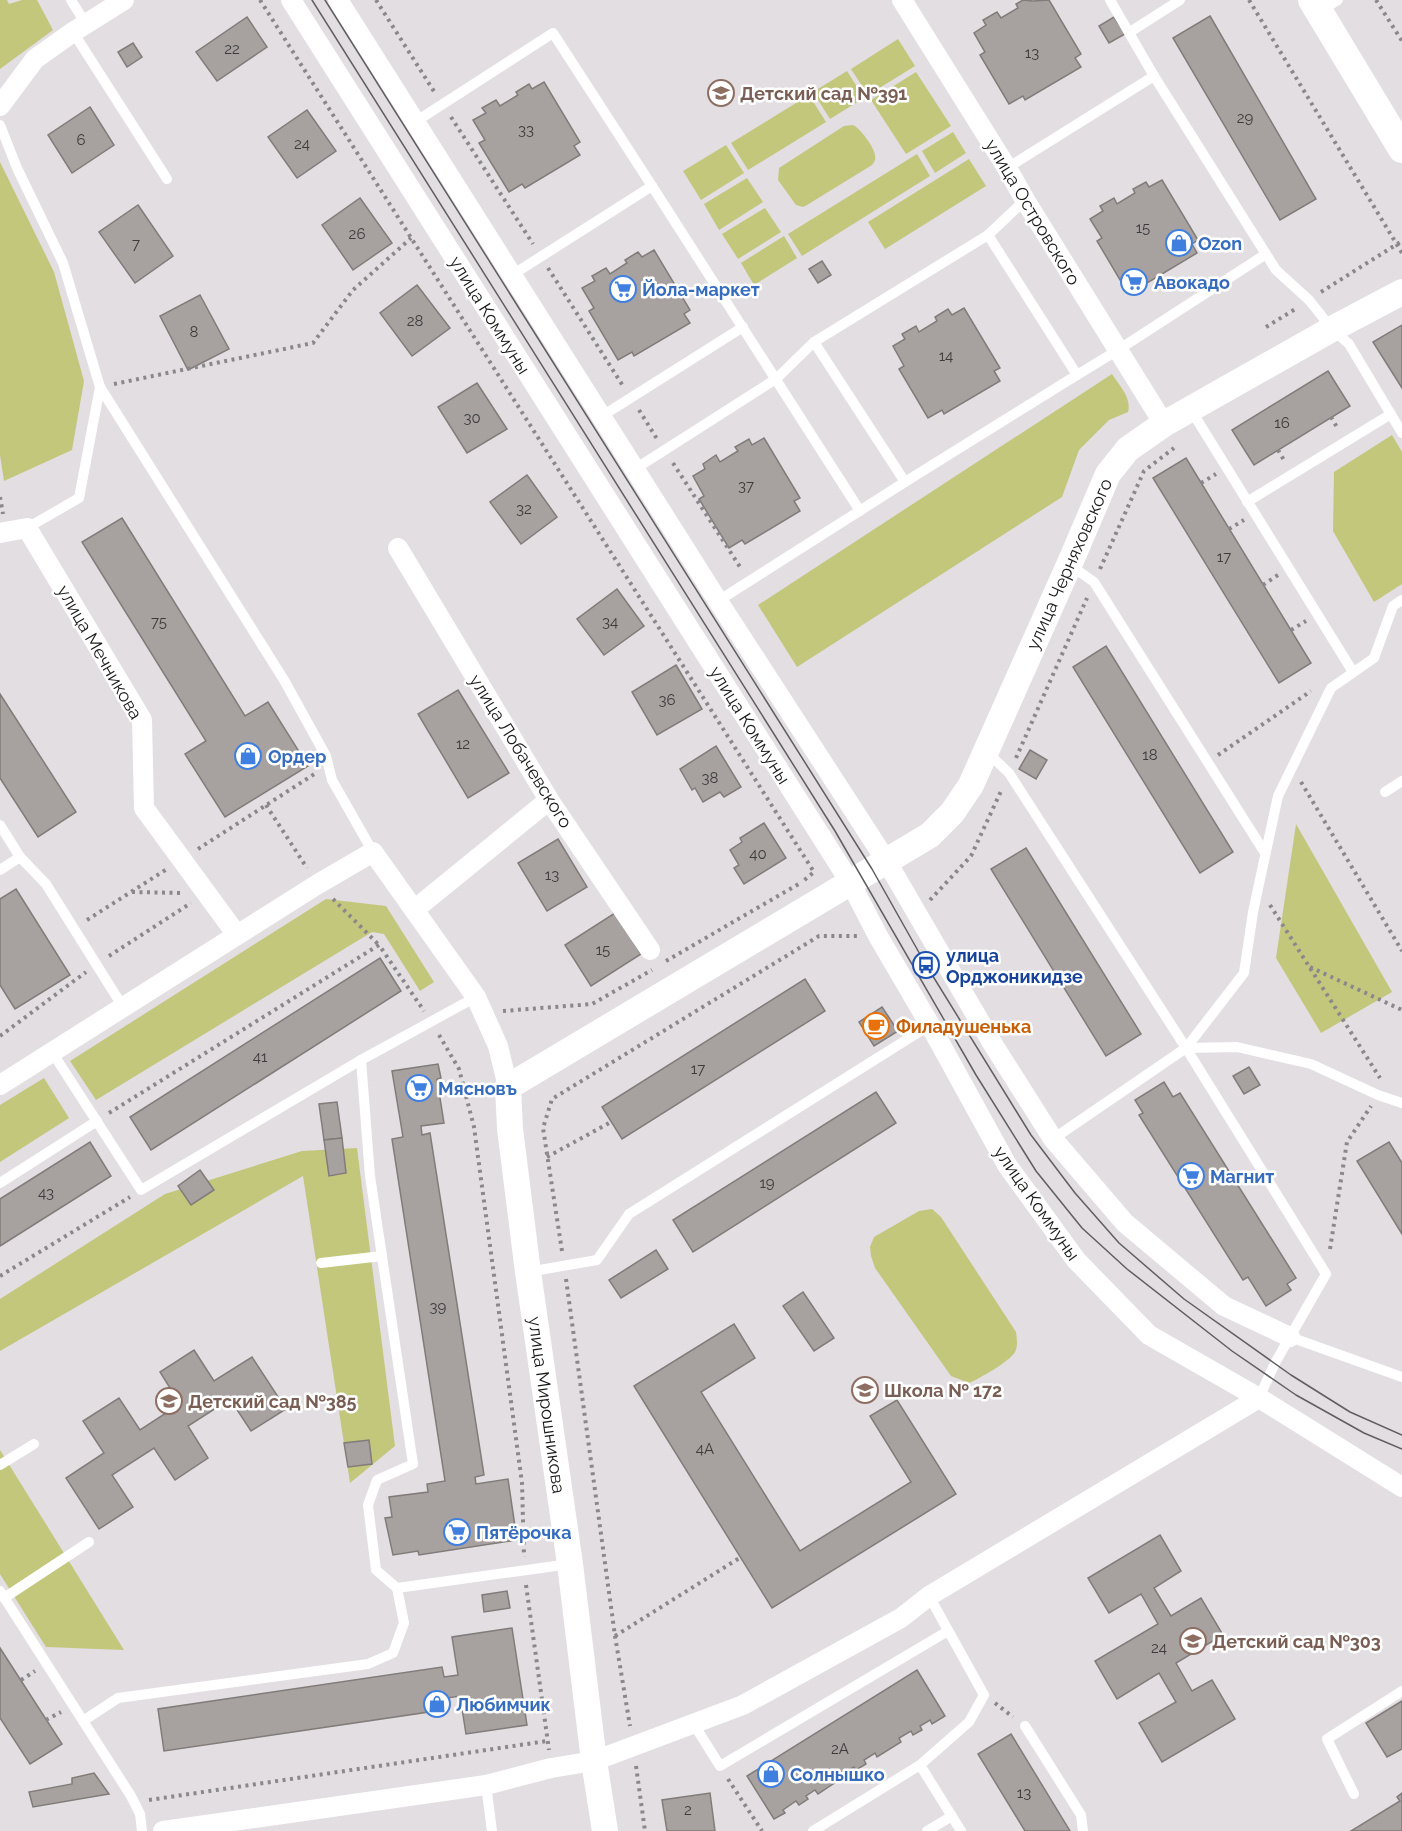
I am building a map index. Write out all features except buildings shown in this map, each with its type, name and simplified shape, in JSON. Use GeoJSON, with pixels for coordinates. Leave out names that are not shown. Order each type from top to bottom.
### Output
{"type":"FeatureCollection","features":[{"type":"Feature","properties":{"kind":"main road"},"geometry":{"type":"LineString","coordinates":[[1323,4],[1400,142]]}},
{"type":"Feature","properties":{"kind":"street"},"geometry":{"type":"LineString","coordinates":[[0,106],[35,59],[124,0]]}},
{"type":"Feature","properties":{"kind":"street","name":"улица Коммуны"},"geometry":{"type":"LineString","coordinates":[[291,0],[850,882],[1007,1165],[1076,1260],[1149,1335],[1259,1398],[1402,1486]]}},
{"type":"Feature","properties":{"kind":"street"},"geometry":{"type":"LineString","coordinates":[[338,0],[718,601],[880,866],[916,915],[994,1046],[1053,1138],[1125,1223],[1224,1306],[1290,1337]]}},
{"type":"Feature","properties":{"kind":"street","name":"улица Островского"},"geometry":{"type":"LineString","coordinates":[[902,0],[1164,424]]}},
{"type":"Feature","properties":{"kind":"street","name":"улица Черняховского"},"geometry":{"type":"LineString","coordinates":[[880,866],[930,836],[952,813],[971,784],[1070,565],[1108,474],[1128,449],[1164,424],[1196,418],[1332,329],[1402,292]]}},
{"type":"Feature","properties":{"kind":"street"},"geometry":{"type":"LineString","coordinates":[[0,533],[27,528]]}},
{"type":"Feature","properties":{"kind":"street","name":"улица Мечникова"},"geometry":{"type":"LineString","coordinates":[[27,528],[142,720],[144,808],[237,935]]}},
{"type":"Feature","properties":{"kind":"street","name":"улица Лобачевского"},"geometry":{"type":"LineString","coordinates":[[398,548],[549,800],[650,950]]}},
{"type":"Feature","properties":{"kind":"street"},"geometry":{"type":"LineString","coordinates":[[414,910],[549,800]]}},
{"type":"Feature","properties":{"kind":"street"},"geometry":{"type":"LineString","coordinates":[[0,1085],[318,884],[373,852],[476,998],[498,1046],[508,1087],[880,866]]}},
{"type":"Feature","properties":{"kind":"street","name":"улица Мирошникова"},"geometry":{"type":"LineString","coordinates":[[508,1087],[510,1129],[528,1272],[605,1831]]}},
{"type":"Feature","properties":{"kind":"street"},"geometry":{"type":"LineString","coordinates":[[163,1831],[486,1785],[551,1768],[594,1761],[743,1705],[901,1618],[929,1596],[1259,1398]]}},
{"type":"Feature","properties":{"kind":"lane"},"geometry":{"type":"LineString","coordinates":[[71,0],[80,28],[166,179]]}},
{"type":"Feature","properties":{"kind":"lane"},"geometry":{"type":"LineString","coordinates":[[1110,0],[1154,76],[1275,270],[1309,300],[1332,329],[1348,344],[1402,433]]}},
{"type":"Feature","properties":{"kind":"lane"},"geometry":{"type":"LineString","coordinates":[[1130,32],[1180,0]]}},
{"type":"Feature","properties":{"kind":"lane"},"geometry":{"type":"LineString","coordinates":[[415,122],[553,33],[860,511]]}},
{"type":"Feature","properties":{"kind":"lane"},"geometry":{"type":"LineString","coordinates":[[1007,168],[1154,76]]}},
{"type":"Feature","properties":{"kind":"lane"},"geometry":{"type":"LineString","coordinates":[[0,125],[17,168],[63,263],[100,387],[284,681],[326,756],[332,780],[373,852]]}},
{"type":"Feature","properties":{"kind":"lane"},"geometry":{"type":"LineString","coordinates":[[512,275],[652,186]]}},
{"type":"Feature","properties":{"kind":"lane"},"geometry":{"type":"LineString","coordinates":[[635,469],[776,379],[814,342],[988,235],[1024,200]]}},
{"type":"Feature","properties":{"kind":"lane"},"geometry":{"type":"LineString","coordinates":[[988,235],[1077,375]]}},
{"type":"Feature","properties":{"kind":"lane"},"geometry":{"type":"LineString","coordinates":[[718,601],[1118,350],[1266,254]]}},
{"type":"Feature","properties":{"kind":"lane"},"geometry":{"type":"LineString","coordinates":[[602,416],[742,327]]}},
{"type":"Feature","properties":{"kind":"lane"},"geometry":{"type":"LineString","coordinates":[[814,342],[905,482]]}},
{"type":"Feature","properties":{"kind":"lane"},"geometry":{"type":"LineString","coordinates":[[27,528],[80,498],[100,387]]}},
{"type":"Feature","properties":{"kind":"lane"},"geometry":{"type":"LineString","coordinates":[[1246,502],[1391,414]]}},
{"type":"Feature","properties":{"kind":"lane"},"geometry":{"type":"LineString","coordinates":[[1196,418],[1353,672]]}},
{"type":"Feature","properties":{"kind":"lane"},"geometry":{"type":"LineString","coordinates":[[1070,565],[1094,582],[1265,853]]}},
{"type":"Feature","properties":{"kind":"lane"},"geometry":{"type":"LineString","coordinates":[[1053,1138],[1186,1047],[1244,973],[1258,886],[1278,796],[1331,688],[1374,658],[1393,606],[1402,600]]}},
{"type":"Feature","properties":{"kind":"lane"},"geometry":{"type":"LineString","coordinates":[[986,751],[1009,773],[1186,1047],[1326,1274],[1275,1363],[1259,1398]]}},
{"type":"Feature","properties":{"kind":"lane"},"geometry":{"type":"LineString","coordinates":[[1385,792],[1402,781]]}},
{"type":"Feature","properties":{"kind":"lane"},"geometry":{"type":"LineString","coordinates":[[0,825],[20,857],[46,884],[123,1007]]}},
{"type":"Feature","properties":{"kind":"lane"},"geometry":{"type":"LineString","coordinates":[[0,870],[20,857]]}},
{"type":"Feature","properties":{"kind":"lane"},"geometry":{"type":"LineString","coordinates":[[52,1052],[141,1190],[361,1060],[476,998]]}},
{"type":"Feature","properties":{"kind":"lane"},"geometry":{"type":"LineString","coordinates":[[528,1272],[597,1260],[629,1214],[930,1025]]}},
{"type":"Feature","properties":{"kind":"lane"},"geometry":{"type":"LineString","coordinates":[[1186,1047],[1237,1047],[1311,1064],[1398,1102],[1402,1114]]}},
{"type":"Feature","properties":{"kind":"lane"},"geometry":{"type":"LineString","coordinates":[[83,1721],[118,1698],[368,1664],[393,1653],[404,1623],[397,1588],[376,1570],[368,1505],[377,1480],[413,1464],[370,1176],[361,1060]]}},
{"type":"Feature","properties":{"kind":"lane"},"geometry":{"type":"LineString","coordinates":[[0,1183],[97,1121]]}},
{"type":"Feature","properties":{"kind":"lane"},"geometry":{"type":"LineString","coordinates":[[321,1263],[382,1256]]}},
{"type":"Feature","properties":{"kind":"lane"},"geometry":{"type":"LineString","coordinates":[[1290,1337],[1402,1377]]}},
{"type":"Feature","properties":{"kind":"lane"},"geometry":{"type":"LineString","coordinates":[[0,1465],[34,1444]]}},
{"type":"Feature","properties":{"kind":"lane"},"geometry":{"type":"LineString","coordinates":[[89,1542],[2,1594],[134,1802],[140,1814],[142,1831]]}},
{"type":"Feature","properties":{"kind":"lane"},"geometry":{"type":"LineString","coordinates":[[397,1588],[570,1564]]}},
{"type":"Feature","properties":{"kind":"lane"},"geometry":{"type":"LineString","coordinates":[[813,1831],[920,1766],[969,1722],[984,1695],[929,1596]]}},
{"type":"Feature","properties":{"kind":"lane"},"geometry":{"type":"LineString","coordinates":[[693,1723],[720,1766],[948,1631]]}},
{"type":"Feature","properties":{"kind":"lane"},"geometry":{"type":"LineString","coordinates":[[1354,1794],[1327,1739],[1402,1691]]}},
{"type":"Feature","properties":{"kind":"lane"},"geometry":{"type":"LineString","coordinates":[[1025,1726],[1081,1815],[1083,1831]]}},
{"type":"Feature","properties":{"kind":"lane"},"geometry":{"type":"LineString","coordinates":[[920,1766],[961,1831]]}},
{"type":"Feature","properties":{"kind":"lane"},"geometry":{"type":"LineString","coordinates":[[486,1785],[492,1831]]}},
{"type":"Feature","properties":{"kind":"lane"},"geometry":{"type":"LineString","coordinates":[[927,1831],[952,1816]]}},
{"type":"Feature","properties":{"kind":"path"},"geometry":{"type":"LineString","coordinates":[[260,0],[814,872],[802,882]]}},
{"type":"Feature","properties":{"kind":"path"},"geometry":{"type":"LineString","coordinates":[[376,0],[439,99]]}},
{"type":"Feature","properties":{"kind":"path"},"geometry":{"type":"LineString","coordinates":[[1249,0],[1402,253]]}},
{"type":"Feature","properties":{"kind":"path"},"geometry":{"type":"LineString","coordinates":[[1376,0],[1402,41]]}},
{"type":"Feature","properties":{"kind":"path"},"geometry":{"type":"LineString","coordinates":[[446,109],[750,582]]}},
{"type":"Feature","properties":{"kind":"path"},"geometry":{"type":"LineString","coordinates":[[100,387],[313,343],[353,290],[411,238]]}},
{"type":"Feature","properties":{"kind":"path"},"geometry":{"type":"LineString","coordinates":[[1266,327],[1402,242]]}},
{"type":"Feature","properties":{"kind":"path"},"geometry":{"type":"LineString","coordinates":[[916,915],[971,856],[1144,471],[1196,418]]}},
{"type":"Feature","properties":{"kind":"path"},"geometry":{"type":"LineString","coordinates":[[1208,762],[1311,691]]}},
{"type":"Feature","properties":{"kind":"path"},"geometry":{"type":"LineString","coordinates":[[74,928],[328,765]]}},
{"type":"Feature","properties":{"kind":"path"},"geometry":{"type":"LineString","coordinates":[[1292,766],[1402,951]]}},
{"type":"Feature","properties":{"kind":"path"},"geometry":{"type":"LineString","coordinates":[[266,805],[318,884],[379,945],[431,1021],[459,1069],[474,1127],[522,1483],[524,1571],[551,1768]]}},
{"type":"Feature","properties":{"kind":"path"},"geometry":{"type":"LineString","coordinates":[[1258,886],[1398,1102]]}},
{"type":"Feature","properties":{"kind":"path"},"geometry":{"type":"LineString","coordinates":[[131,892],[207,893]]}},
{"type":"Feature","properties":{"kind":"path"},"geometry":{"type":"LineString","coordinates":[[0,1036],[96,964],[207,893]]}},
{"type":"Feature","properties":{"kind":"path"},"geometry":{"type":"LineString","coordinates":[[645,1831],[543,1128],[552,1099],[819,936],[878,936]]}},
{"type":"Feature","properties":{"kind":"path"},"geometry":{"type":"LineString","coordinates":[[97,1121],[379,945]]}},
{"type":"Feature","properties":{"kind":"path"},"geometry":{"type":"LineString","coordinates":[[1309,967],[1402,1011]]}},
{"type":"Feature","properties":{"kind":"path"},"geometry":{"type":"LineString","coordinates":[[1326,1274],[1347,1142],[1378,1095]]}},
{"type":"Feature","properties":{"kind":"path"},"geometry":{"type":"LineString","coordinates":[[547,1157],[611,1122]]}},
{"type":"Feature","properties":{"kind":"path"},"geometry":{"type":"LineString","coordinates":[[0,1276],[141,1190]]}},
{"type":"Feature","properties":{"kind":"path"},"geometry":{"type":"LineString","coordinates":[[615,1636],[741,1557]]}},
{"type":"Feature","properties":{"kind":"path"},"geometry":{"type":"LineString","coordinates":[[984,1695],[1025,1726]]}},
{"type":"Feature","properties":{"kind":"path"},"geometry":{"type":"LineString","coordinates":[[134,1802],[547,1741]]}},
{"type":"Feature","properties":{"kind":"path"},"geometry":{"type":"LineString","coordinates":[[720,1766],[762,1831]]}},
{"type":"Feature","properties":{"kind":"green space"},"geometry":{"type":"Polygon","coordinates":[[[0,0],[7,0],[9,4],[22,0],[37,0],[53,30],[0,69],[0,0]]]}},
{"type":"Feature","properties":{"kind":"green space"},"geometry":{"type":"Polygon","coordinates":[[[898,39],[915,66],[868,95],[851,69],[898,39]]]}},
{"type":"Feature","properties":{"kind":"green space"},"geometry":{"type":"Polygon","coordinates":[[[847,71],[864,98],[830,119],[813,92],[847,71]]]}},
{"type":"Feature","properties":{"kind":"green space"},"geometry":{"type":"Polygon","coordinates":[[[916,72],[951,126],[906,154],[871,100],[916,72]]]}},
{"type":"Feature","properties":{"kind":"green space"},"geometry":{"type":"Polygon","coordinates":[[[809,95],[826,122],[748,170],[731,143],[809,95]]]}},
{"type":"Feature","properties":{"kind":"green space"},"geometry":{"type":"Polygon","coordinates":[[[853,125],[873,148],[875,161],[807,205],[803,207],[796,205],[778,180],[779,168],[844,126],[853,125]]]}},
{"type":"Feature","properties":{"kind":"green space"},"geometry":{"type":"Polygon","coordinates":[[[953,132],[966,153],[935,173],[922,151],[953,132]]]}},
{"type":"Feature","properties":{"kind":"green space"},"geometry":{"type":"Polygon","coordinates":[[[726,145],[744,173],[701,200],[683,171],[726,145]]]}},
{"type":"Feature","properties":{"kind":"green space"},"geometry":{"type":"Polygon","coordinates":[[[917,154],[930,176],[802,256],[788,234],[917,154]]]}},
{"type":"Feature","properties":{"kind":"green space"},"geometry":{"type":"Polygon","coordinates":[[[969,159],[986,186],[885,249],[868,222],[969,159]]]}},
{"type":"Feature","properties":{"kind":"green space"},"geometry":{"type":"Polygon","coordinates":[[[0,162],[54,272],[84,381],[72,450],[4,481],[0,455],[0,162]]]}},
{"type":"Feature","properties":{"kind":"green space"},"geometry":{"type":"Polygon","coordinates":[[[747,178],[763,202],[719,230],[704,204],[747,178]]]}},
{"type":"Feature","properties":{"kind":"green space"},"geometry":{"type":"Polygon","coordinates":[[[765,208],[781,232],[738,259],[722,234],[765,208]]]}},
{"type":"Feature","properties":{"kind":"green space"},"geometry":{"type":"Polygon","coordinates":[[[784,236],[797,258],[754,285],[741,263],[784,236]]]}},
{"type":"Feature","properties":{"kind":"green space"},"geometry":{"type":"Polygon","coordinates":[[[1112,374],[1127,397],[1128,412],[1109,420],[1079,450],[1062,497],[797,667],[758,605],[1112,374]]]}},
{"type":"Feature","properties":{"kind":"green space"},"geometry":{"type":"Polygon","coordinates":[[[1392,435],[1402,452],[1402,584],[1374,602],[1333,531],[1334,472],[1392,435]]]}},
{"type":"Feature","properties":{"kind":"green space"},"geometry":{"type":"Polygon","coordinates":[[[1296,824],[1392,992],[1321,1033],[1276,958],[1296,824]]]}},
{"type":"Feature","properties":{"kind":"green space"},"geometry":{"type":"Polygon","coordinates":[[[326,899],[386,906],[434,982],[420,991],[384,934],[372,932],[96,1100],[70,1061],[326,899]]]}},
{"type":"Feature","properties":{"kind":"green space"},"geometry":{"type":"Polygon","coordinates":[[[44,1078],[69,1118],[0,1162],[0,1105],[44,1078]]]}},
{"type":"Feature","properties":{"kind":"green space"},"geometry":{"type":"Polygon","coordinates":[[[357,1148],[395,1446],[350,1483],[303,1176],[0,1351],[0,1299],[165,1194],[302,1151],[357,1148]]]}},
{"type":"Feature","properties":{"kind":"green space"},"geometry":{"type":"Polygon","coordinates":[[[932,1209],[941,1217],[1016,1332],[1017,1347],[1012,1356],[969,1383],[951,1376],[875,1268],[871,1256],[870,1247],[874,1237],[919,1211],[932,1209]]]}},
{"type":"Feature","properties":{"kind":"green space"},"geometry":{"type":"Polygon","coordinates":[[[0,1450],[124,1650],[46,1647],[0,1574],[0,1450]]]}},
{"type":"Feature","properties":{"kind":"tram line"},"geometry":{"type":"LineString","coordinates":[[312,0],[835,831],[976,1075],[1036,1171],[1082,1228],[1127,1269],[1232,1351],[1296,1395],[1364,1433],[1402,1449]]}},
{"type":"Feature","properties":{"kind":"tram line"},"geometry":{"type":"LineString","coordinates":[[325,0],[872,869],[926,965],[1031,1135],[1075,1193],[1119,1243],[1184,1299],[1291,1375],[1350,1412],[1402,1435]]}},
{"type":"Feature","properties":{"kind":"place","name":"Детский сад №391"},"geometry":{"type":"Point","coordinates":[721,93]}},
{"type":"Feature","properties":{"kind":"place","name":"Ozon"},"geometry":{"type":"Point","coordinates":[1179,243]}},
{"type":"Feature","properties":{"kind":"place","name":"Авокадо"},"geometry":{"type":"Point","coordinates":[1134,282]}},
{"type":"Feature","properties":{"kind":"place","name":"Йола-маркет"},"geometry":{"type":"Point","coordinates":[623,289]}},
{"type":"Feature","properties":{"kind":"place","name":"Ордер"},"geometry":{"type":"Point","coordinates":[248,756]}},
{"type":"Feature","properties":{"kind":"place","name":"улица Орджоникидзе"},"geometry":{"type":"Point","coordinates":[926,965]}},
{"type":"Feature","properties":{"kind":"place","name":"Филадушенька"},"geometry":{"type":"Point","coordinates":[876,1026]}},
{"type":"Feature","properties":{"kind":"place","name":"Мясновъ"},"geometry":{"type":"Point","coordinates":[419,1088]}},
{"type":"Feature","properties":{"kind":"place","name":"Магнит"},"geometry":{"type":"Point","coordinates":[1191,1176]}},
{"type":"Feature","properties":{"kind":"place","name":"Школа № 172"},"geometry":{"type":"Point","coordinates":[865,1390]}},
{"type":"Feature","properties":{"kind":"place","name":"Детский сад №385"},"geometry":{"type":"Point","coordinates":[169,1401]}},
{"type":"Feature","properties":{"kind":"place","name":"Пятёрочка"},"geometry":{"type":"Point","coordinates":[457,1532]}},
{"type":"Feature","properties":{"kind":"place","name":"Детский сад №303"},"geometry":{"type":"Point","coordinates":[1193,1641]}},
{"type":"Feature","properties":{"kind":"place","name":"Любимчик"},"geometry":{"type":"Point","coordinates":[437,1704]}},
{"type":"Feature","properties":{"kind":"place","name":"Солнышко"},"geometry":{"type":"Point","coordinates":[771,1774]}}]}
